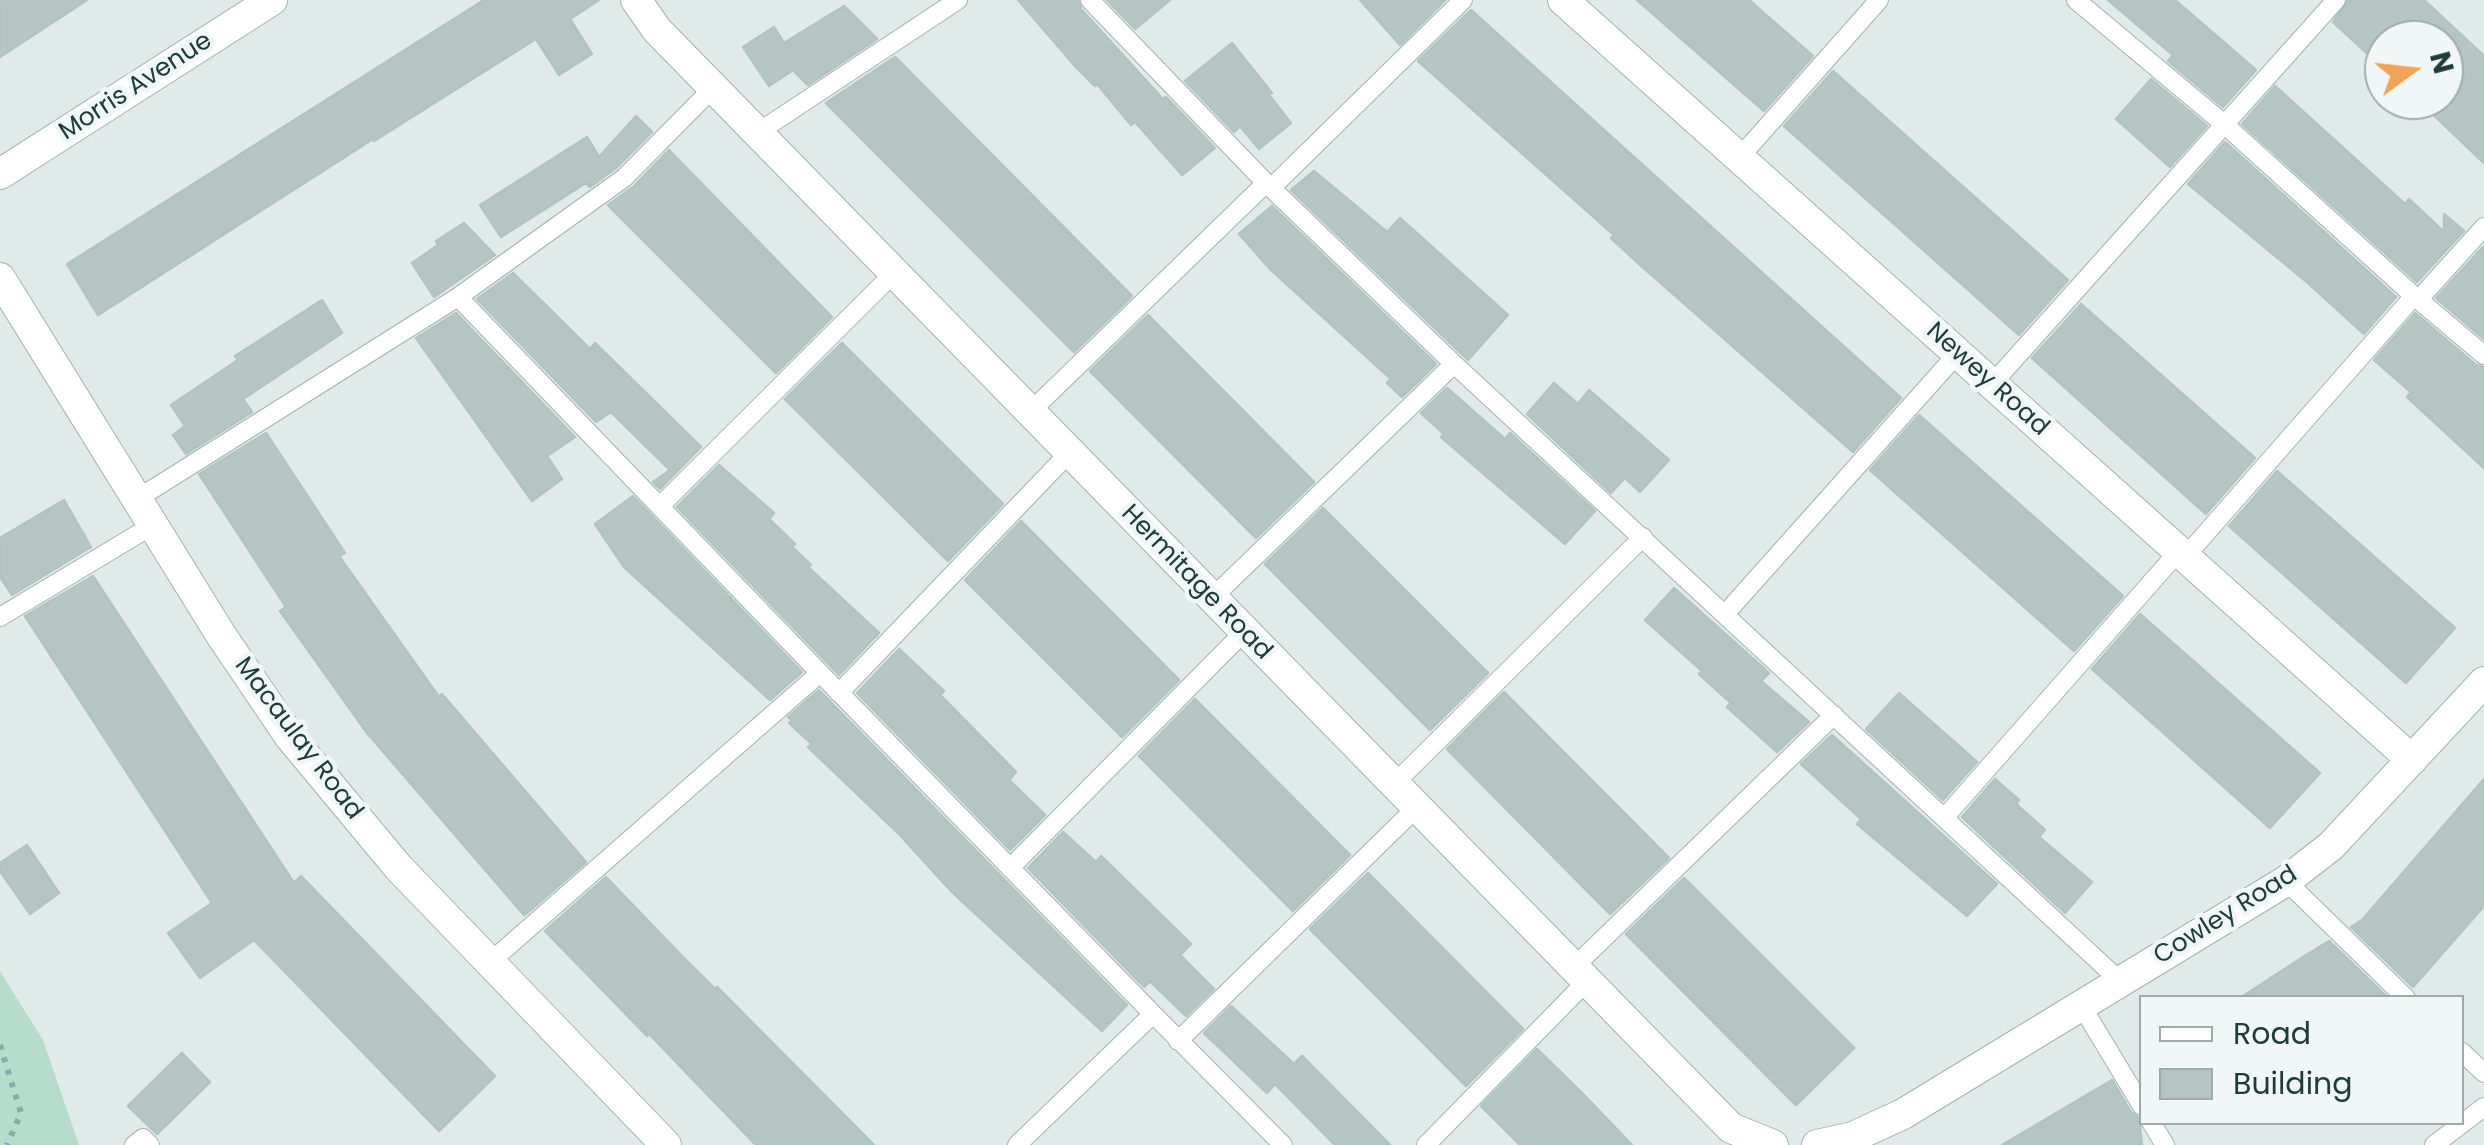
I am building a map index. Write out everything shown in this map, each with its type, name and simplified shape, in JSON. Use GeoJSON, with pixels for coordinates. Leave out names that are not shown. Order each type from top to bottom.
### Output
{"type":"FeatureCollection","features":[{"type":"Feature","properties":{"kind":"street","name":"Morris Avenue"},"geometry":{"type":"LineString","coordinates":[[0,174],[272,0]]}},
{"type":"Feature","properties":{"kind":"street","name":"Hermitage Road"},"geometry":{"type":"LineString","coordinates":[[636,0],[656,30],[1731,1128],[1773,1145]]}},
{"type":"Feature","properties":{"kind":"street","name":"Newey Road"},"geometry":{"type":"LineString","coordinates":[[1563,0],[2412,760]]}},
{"type":"Feature","properties":{"kind":"street","name":"Macaulay Road"},"geometry":{"type":"LineString","coordinates":[[0,278],[221,635],[290,736],[398,867],[666,1145]]}},
{"type":"Feature","properties":{"kind":"street","name":"Cowley Road"},"geometry":{"type":"LineString","coordinates":[[1816,1145],[1853,1137],[1904,1114],[2286,881],[2331,846],[2412,760],[2479,697]]}},
{"type":"Feature","properties":{"kind":"lane"},"geometry":{"type":"LineString","coordinates":[[756,133],[958,0]]}},
{"type":"Feature","properties":{"kind":"lane"},"geometry":{"type":"LineString","coordinates":[[1090,0],[1268,186],[1454,364],[2120,981]]}},
{"type":"Feature","properties":{"kind":"lane"},"geometry":{"type":"LineString","coordinates":[[1030,412],[1463,0]]}},
{"type":"Feature","properties":{"kind":"lane"},"geometry":{"type":"LineString","coordinates":[[1740,158],[1879,0]]}},
{"type":"Feature","properties":{"kind":"lane"},"geometry":{"type":"LineString","coordinates":[[2076,0],[2224,124],[2484,354]]}},
{"type":"Feature","properties":{"kind":"lane"},"geometry":{"type":"LineString","coordinates":[[1992,384],[2336,0]]}},
{"type":"Feature","properties":{"kind":"lane"},"geometry":{"type":"LineString","coordinates":[[0,617],[624,178],[713,88]]}},
{"type":"Feature","properties":{"kind":"lane"},"geometry":{"type":"LineString","coordinates":[[1945,817],[2484,227]]}},
{"type":"Feature","properties":{"kind":"lane"},"geometry":{"type":"LineString","coordinates":[[660,506],[894,273]]}},
{"type":"Feature","properties":{"kind":"lane"},"geometry":{"type":"LineString","coordinates":[[458,296],[839,693],[1283,1145]]}},
{"type":"Feature","properties":{"kind":"lane"},"geometry":{"type":"LineString","coordinates":[[1726,613],[1958,353]]}},
{"type":"Feature","properties":{"kind":"lane"},"geometry":{"type":"LineString","coordinates":[[1212,599],[1454,364]]}},
{"type":"Feature","properties":{"kind":"lane"},"geometry":{"type":"LineString","coordinates":[[839,693],[1070,453]]}},
{"type":"Feature","properties":{"kind":"lane"},"geometry":{"type":"LineString","coordinates":[[1394,784],[1643,537]]}},
{"type":"Feature","properties":{"kind":"lane"},"geometry":{"type":"LineString","coordinates":[[1010,868],[1244,632]]}},
{"type":"Feature","properties":{"kind":"lane"},"geometry":{"type":"LineString","coordinates":[[489,963],[820,673]]}},
{"type":"Feature","properties":{"kind":"lane"},"geometry":{"type":"LineString","coordinates":[[1426,1145],[1580,974],[1834,716]]}},
{"type":"Feature","properties":{"kind":"lane"},"geometry":{"type":"LineString","coordinates":[[1178,1041],[1417,807]]}},
{"type":"Feature","properties":{"kind":"lane"},"geometry":{"type":"LineString","coordinates":[[2286,881],[2403,995]]}},
{"type":"Feature","properties":{"kind":"lane"},"geometry":{"type":"LineString","coordinates":[[2081,1005],[2139,1101]]}},
{"type":"Feature","properties":{"kind":"lane"},"geometry":{"type":"LineString","coordinates":[[1017,1145],[1153,1014]]}},
{"type":"Feature","properties":{"kind":"lane"},"geometry":{"type":"LineString","coordinates":[[2464,1054],[2484,1074]]}},
{"type":"Feature","properties":{"kind":"lane"},"geometry":{"type":"LineString","coordinates":[[2464,1122],[2484,1107]]}},
{"type":"Feature","properties":{"kind":"lane"},"geometry":{"type":"LineString","coordinates":[[2434,1145],[2460,1125]]}},
{"type":"Feature","properties":{"kind":"lane"},"geometry":{"type":"LineString","coordinates":[[134,1145],[142,1138],[150,1145]]}},
{"type":"Feature","properties":{"kind":"path"},"geometry":{"type":"LineString","coordinates":[[0,1045],[21,1113],[7,1145]]}},
{"type":"Feature","properties":{"kind":"green space"},"geometry":{"type":"Polygon","coordinates":[[[0,971],[43,1040],[79,1145],[0,1145],[0,971]]]}},
{"type":"Feature","properties":{"kind":"building"},"geometry":{"type":"Polygon","coordinates":[[[0,0],[87,0],[0,57],[0,0]]]}},
{"type":"Feature","properties":{"kind":"building"},"geometry":{"type":"Polygon","coordinates":[[[484,0],[599,0],[570,19],[592,54],[559,75],[536,39],[98,315],[67,264],[484,0]]]}},
{"type":"Feature","properties":{"kind":"building"},"geometry":{"type":"Polygon","coordinates":[[[1018,0],[1078,0],[1081,9],[1163,99],[1166,97],[1215,148],[1182,175],[1135,122],[1131,125],[1097,84],[1075,66],[1018,0]]]}},
{"type":"Feature","properties":{"kind":"building"},"geometry":{"type":"Polygon","coordinates":[[[1107,0],[1170,0],[1135,29],[1107,0]]]}},
{"type":"Feature","properties":{"kind":"building"},"geometry":{"type":"Polygon","coordinates":[[[1360,0],[1445,0],[1400,45],[1360,0]]]}},
{"type":"Feature","properties":{"kind":"building"},"geometry":{"type":"Polygon","coordinates":[[[1637,0],[1749,0],[1813,56],[1764,111],[1637,0]]]}},
{"type":"Feature","properties":{"kind":"building"},"geometry":{"type":"Polygon","coordinates":[[[2108,0],[2175,0],[2256,70],[2223,107],[2168,61],[2173,55],[2108,0]]]}},
{"type":"Feature","properties":{"kind":"building"},"geometry":{"type":"Polygon","coordinates":[[[2348,0],[2424,0],[2445,20],[2364,20],[2364,51],[2333,22],[2348,0]]]}},
{"type":"Feature","properties":{"kind":"building"},"geometry":{"type":"Polygon","coordinates":[[[844,6],[877,39],[808,85],[793,70],[769,86],[743,47],[774,27],[784,43],[844,6]]]}},
{"type":"Feature","properties":{"kind":"building"},"geometry":{"type":"Polygon","coordinates":[[[1471,10],[1901,398],[1853,452],[1638,263],[1611,238],[1614,235],[1418,61],[1471,10]]]}},
{"type":"Feature","properties":{"kind":"building"},"geometry":{"type":"Polygon","coordinates":[[[2464,37],[2484,56],[2484,163],[2439,120],[2464,120],[2464,37]]]}},
{"type":"Feature","properties":{"kind":"building"},"geometry":{"type":"Polygon","coordinates":[[[1232,43],[1291,123],[1259,149],[1240,126],[1234,132],[1185,81],[1232,43]]]}},
{"type":"Feature","properties":{"kind":"building"},"geometry":{"type":"Polygon","coordinates":[[[895,57],[1132,296],[1074,352],[826,103],[895,57]]]}},
{"type":"Feature","properties":{"kind":"building"},"geometry":{"type":"Polygon","coordinates":[[[1833,71],[2068,280],[2019,335],[1784,126],[1833,71]]]}},
{"type":"Feature","properties":{"kind":"building"},"geometry":{"type":"Polygon","coordinates":[[[2151,79],[2207,126],[2170,167],[2116,119],[2151,79]]]}},
{"type":"Feature","properties":{"kind":"building"},"geometry":{"type":"Polygon","coordinates":[[[2275,86],[2405,204],[2409,199],[2444,232],[2444,214],[2464,231],[2417,282],[2242,124],[2275,86]]]}},
{"type":"Feature","properties":{"kind":"building"},"geometry":{"type":"Polygon","coordinates":[[[636,116],[652,132],[616,168],[501,237],[480,205],[587,137],[599,157],[636,116]]]}},
{"type":"Feature","properties":{"kind":"building"},"geometry":{"type":"Polygon","coordinates":[[[2225,142],[2396,297],[2364,334],[2188,184],[2225,142]]]}},
{"type":"Feature","properties":{"kind":"building"},"geometry":{"type":"Polygon","coordinates":[[[669,150],[832,317],[776,373],[608,205],[633,187],[669,150]]]}},
{"type":"Feature","properties":{"kind":"building"},"geometry":{"type":"Polygon","coordinates":[[[1314,171],[1387,232],[1400,218],[1508,315],[1468,360],[1291,190],[1314,171]]]}},
{"type":"Feature","properties":{"kind":"building"},"geometry":{"type":"Polygon","coordinates":[[[1272,206],[1436,364],[1402,397],[1387,383],[1391,379],[1270,269],[1239,234],[1272,206]]]}},
{"type":"Feature","properties":{"kind":"building"},"geometry":{"type":"Polygon","coordinates":[[[464,223],[495,255],[434,297],[412,263],[464,223]]]}},
{"type":"Feature","properties":{"kind":"building"},"geometry":{"type":"Polygon","coordinates":[[[2484,248],[2484,339],[2436,298],[2484,248]]]}},
{"type":"Feature","properties":{"kind":"building"},"geometry":{"type":"Polygon","coordinates":[[[513,273],[590,349],[595,343],[701,447],[660,489],[653,482],[670,470],[611,412],[596,422],[477,299],[513,273]]]}},
{"type":"Feature","properties":{"kind":"building"},"geometry":{"type":"Polygon","coordinates":[[[322,300],[342,333],[243,399],[252,412],[186,454],[173,435],[185,426],[171,405],[238,360],[235,356],[322,300]]]}},
{"type":"Feature","properties":{"kind":"building"},"geometry":{"type":"Polygon","coordinates":[[[2081,304],[2255,458],[2206,514],[2032,358],[2081,304]]]}},
{"type":"Feature","properties":{"kind":"building"},"geometry":{"type":"Polygon","coordinates":[[[456,313],[575,437],[547,456],[562,479],[532,501],[416,338],[456,313]]]}},
{"type":"Feature","properties":{"kind":"building"},"geometry":{"type":"Polygon","coordinates":[[[2415,313],[2476,365],[2484,367],[2484,468],[2407,397],[2411,392],[2374,360],[2415,313]]]}},
{"type":"Feature","properties":{"kind":"building"},"geometry":{"type":"Polygon","coordinates":[[[1148,315],[1314,482],[1256,538],[1090,371],[1148,315]]]}},
{"type":"Feature","properties":{"kind":"building"},"geometry":{"type":"Polygon","coordinates":[[[842,343],[1003,504],[948,561],[785,399],[842,343]]]}},
{"type":"Feature","properties":{"kind":"building"},"geometry":{"type":"Polygon","coordinates":[[[1554,383],[1578,404],[1589,390],[1669,460],[1640,492],[1625,478],[1611,493],[1527,414],[1554,383]]]}},
{"type":"Feature","properties":{"kind":"building"},"geometry":{"type":"Polygon","coordinates":[[[1447,388],[1505,439],[1510,433],[1595,511],[1565,544],[1441,437],[1444,434],[1421,413],[1447,388]]]}},
{"type":"Feature","properties":{"kind":"building"},"geometry":{"type":"Polygon","coordinates":[[[1919,415],[2123,596],[2074,651],[1870,470],[1919,415]]]}},
{"type":"Feature","properties":{"kind":"building"},"geometry":{"type":"Polygon","coordinates":[[[266,433],[345,553],[339,556],[439,697],[442,694],[586,862],[524,915],[367,733],[280,611],[286,607],[199,474],[266,433]]]}},
{"type":"Feature","properties":{"kind":"building"},"geometry":{"type":"Polygon","coordinates":[[[719,465],[774,513],[769,519],[795,544],[792,547],[811,565],[808,567],[879,633],[839,675],[677,507],[719,465]]]}},
{"type":"Feature","properties":{"kind":"building"},"geometry":{"type":"Polygon","coordinates":[[[2277,471],[2455,628],[2406,683],[2229,526],[2277,471]]]}},
{"type":"Feature","properties":{"kind":"building"},"geometry":{"type":"Polygon","coordinates":[[[633,496],[802,672],[770,700],[624,567],[595,524],[633,496]]]}},
{"type":"Feature","properties":{"kind":"building"},"geometry":{"type":"Polygon","coordinates":[[[64,500],[91,547],[12,595],[0,577],[0,538],[64,500]]]}},
{"type":"Feature","properties":{"kind":"building"},"geometry":{"type":"Polygon","coordinates":[[[1323,508],[1488,673],[1430,730],[1265,564],[1323,508]]]}},
{"type":"Feature","properties":{"kind":"building"},"geometry":{"type":"Polygon","coordinates":[[[1021,521],[1179,680],[1122,737],[965,580],[1021,521]]]}},
{"type":"Feature","properties":{"kind":"building"},"geometry":{"type":"Polygon","coordinates":[[[93,576],[294,883],[301,876],[495,1076],[439,1131],[254,940],[200,978],[168,933],[212,903],[25,616],[93,576]]]}},
{"type":"Feature","properties":{"kind":"building"},"geometry":{"type":"Polygon","coordinates":[[[1674,588],[1769,673],[1761,681],[1809,722],[1777,752],[1727,707],[1731,703],[1699,674],[1702,671],[1645,620],[1674,588]]]}},
{"type":"Feature","properties":{"kind":"building"},"geometry":{"type":"Polygon","coordinates":[[[2140,614],[2320,773],[2270,828],[2092,669],[2140,614]]]}},
{"type":"Feature","properties":{"kind":"building"},"geometry":{"type":"Polygon","coordinates":[[[899,649],[944,691],[940,695],[1016,772],[1009,780],[1045,815],[1010,850],[857,693],[899,649]]]}},
{"type":"Feature","properties":{"kind":"building"},"geometry":{"type":"Polygon","coordinates":[[[819,690],[1127,1005],[1102,1031],[950,890],[898,833],[808,747],[812,744],[789,723],[792,720],[788,717],[819,690]]]}},
{"type":"Feature","properties":{"kind":"building"},"geometry":{"type":"Polygon","coordinates":[[[1504,692],[1669,858],[1610,914],[1447,749],[1504,692]]]}},
{"type":"Feature","properties":{"kind":"building"},"geometry":{"type":"Polygon","coordinates":[[[1899,693],[1977,762],[1943,800],[1866,729],[1899,693]]]}},
{"type":"Feature","properties":{"kind":"building"},"geometry":{"type":"Polygon","coordinates":[[[1195,699],[1350,855],[1293,911],[1139,756],[1195,699]]]}},
{"type":"Feature","properties":{"kind":"building"},"geometry":{"type":"Polygon","coordinates":[[[1832,735],[1997,884],[1967,916],[1857,824],[1861,819],[1801,764],[1832,735]]]}},
{"type":"Feature","properties":{"kind":"building"},"geometry":{"type":"Polygon","coordinates":[[[1995,779],[2045,830],[2039,837],[2092,882],[2065,913],[1962,817],[1995,779]]]}},
{"type":"Feature","properties":{"kind":"building"},"geometry":{"type":"Polygon","coordinates":[[[2484,779],[2484,906],[2413,987],[2351,927],[2362,920],[2484,779]]]}},
{"type":"Feature","properties":{"kind":"building"},"geometry":{"type":"Polygon","coordinates":[[[1063,832],[1096,862],[1101,856],[1191,944],[1180,955],[1214,989],[1186,1016],[1150,981],[1144,987],[1028,868],[1063,832]]]}},
{"type":"Feature","properties":{"kind":"building"},"geometry":{"type":"Polygon","coordinates":[[[27,845],[59,893],[30,914],[0,871],[0,863],[27,845]]]}},
{"type":"Feature","properties":{"kind":"building"},"geometry":{"type":"Polygon","coordinates":[[[1368,873],[1523,1029],[1466,1086],[1310,929],[1368,873]]]}},
{"type":"Feature","properties":{"kind":"building"},"geometry":{"type":"Polygon","coordinates":[[[606,877],[874,1145],[756,1145],[647,1036],[545,931],[606,877]]]}},
{"type":"Feature","properties":{"kind":"building"},"geometry":{"type":"Polygon","coordinates":[[[1684,878],[1854,1048],[1796,1105],[1626,934],[1684,878]]]}},
{"type":"Feature","properties":{"kind":"building"},"geometry":{"type":"Polygon","coordinates":[[[2329,941],[2385,995],[2245,995],[2329,941]]]}},
{"type":"Feature","properties":{"kind":"building"},"geometry":{"type":"Polygon","coordinates":[[[1231,1006],[1294,1064],[1302,1056],[1390,1145],[1335,1145],[1275,1084],[1267,1093],[1204,1033],[1231,1006]]]}},
{"type":"Feature","properties":{"kind":"building"},"geometry":{"type":"Polygon","coordinates":[[[1537,1049],[1632,1145],[1520,1145],[1481,1106],[1537,1049]]]}},
{"type":"Feature","properties":{"kind":"building"},"geometry":{"type":"Polygon","coordinates":[[[182,1053],[210,1082],[157,1134],[128,1106],[182,1053]]]}},
{"type":"Feature","properties":{"kind":"building"},"geometry":{"type":"Polygon","coordinates":[[[2112,1080],[2131,1112],[2139,1118],[2142,1145],[2002,1145],[2112,1080]]]}}]}
